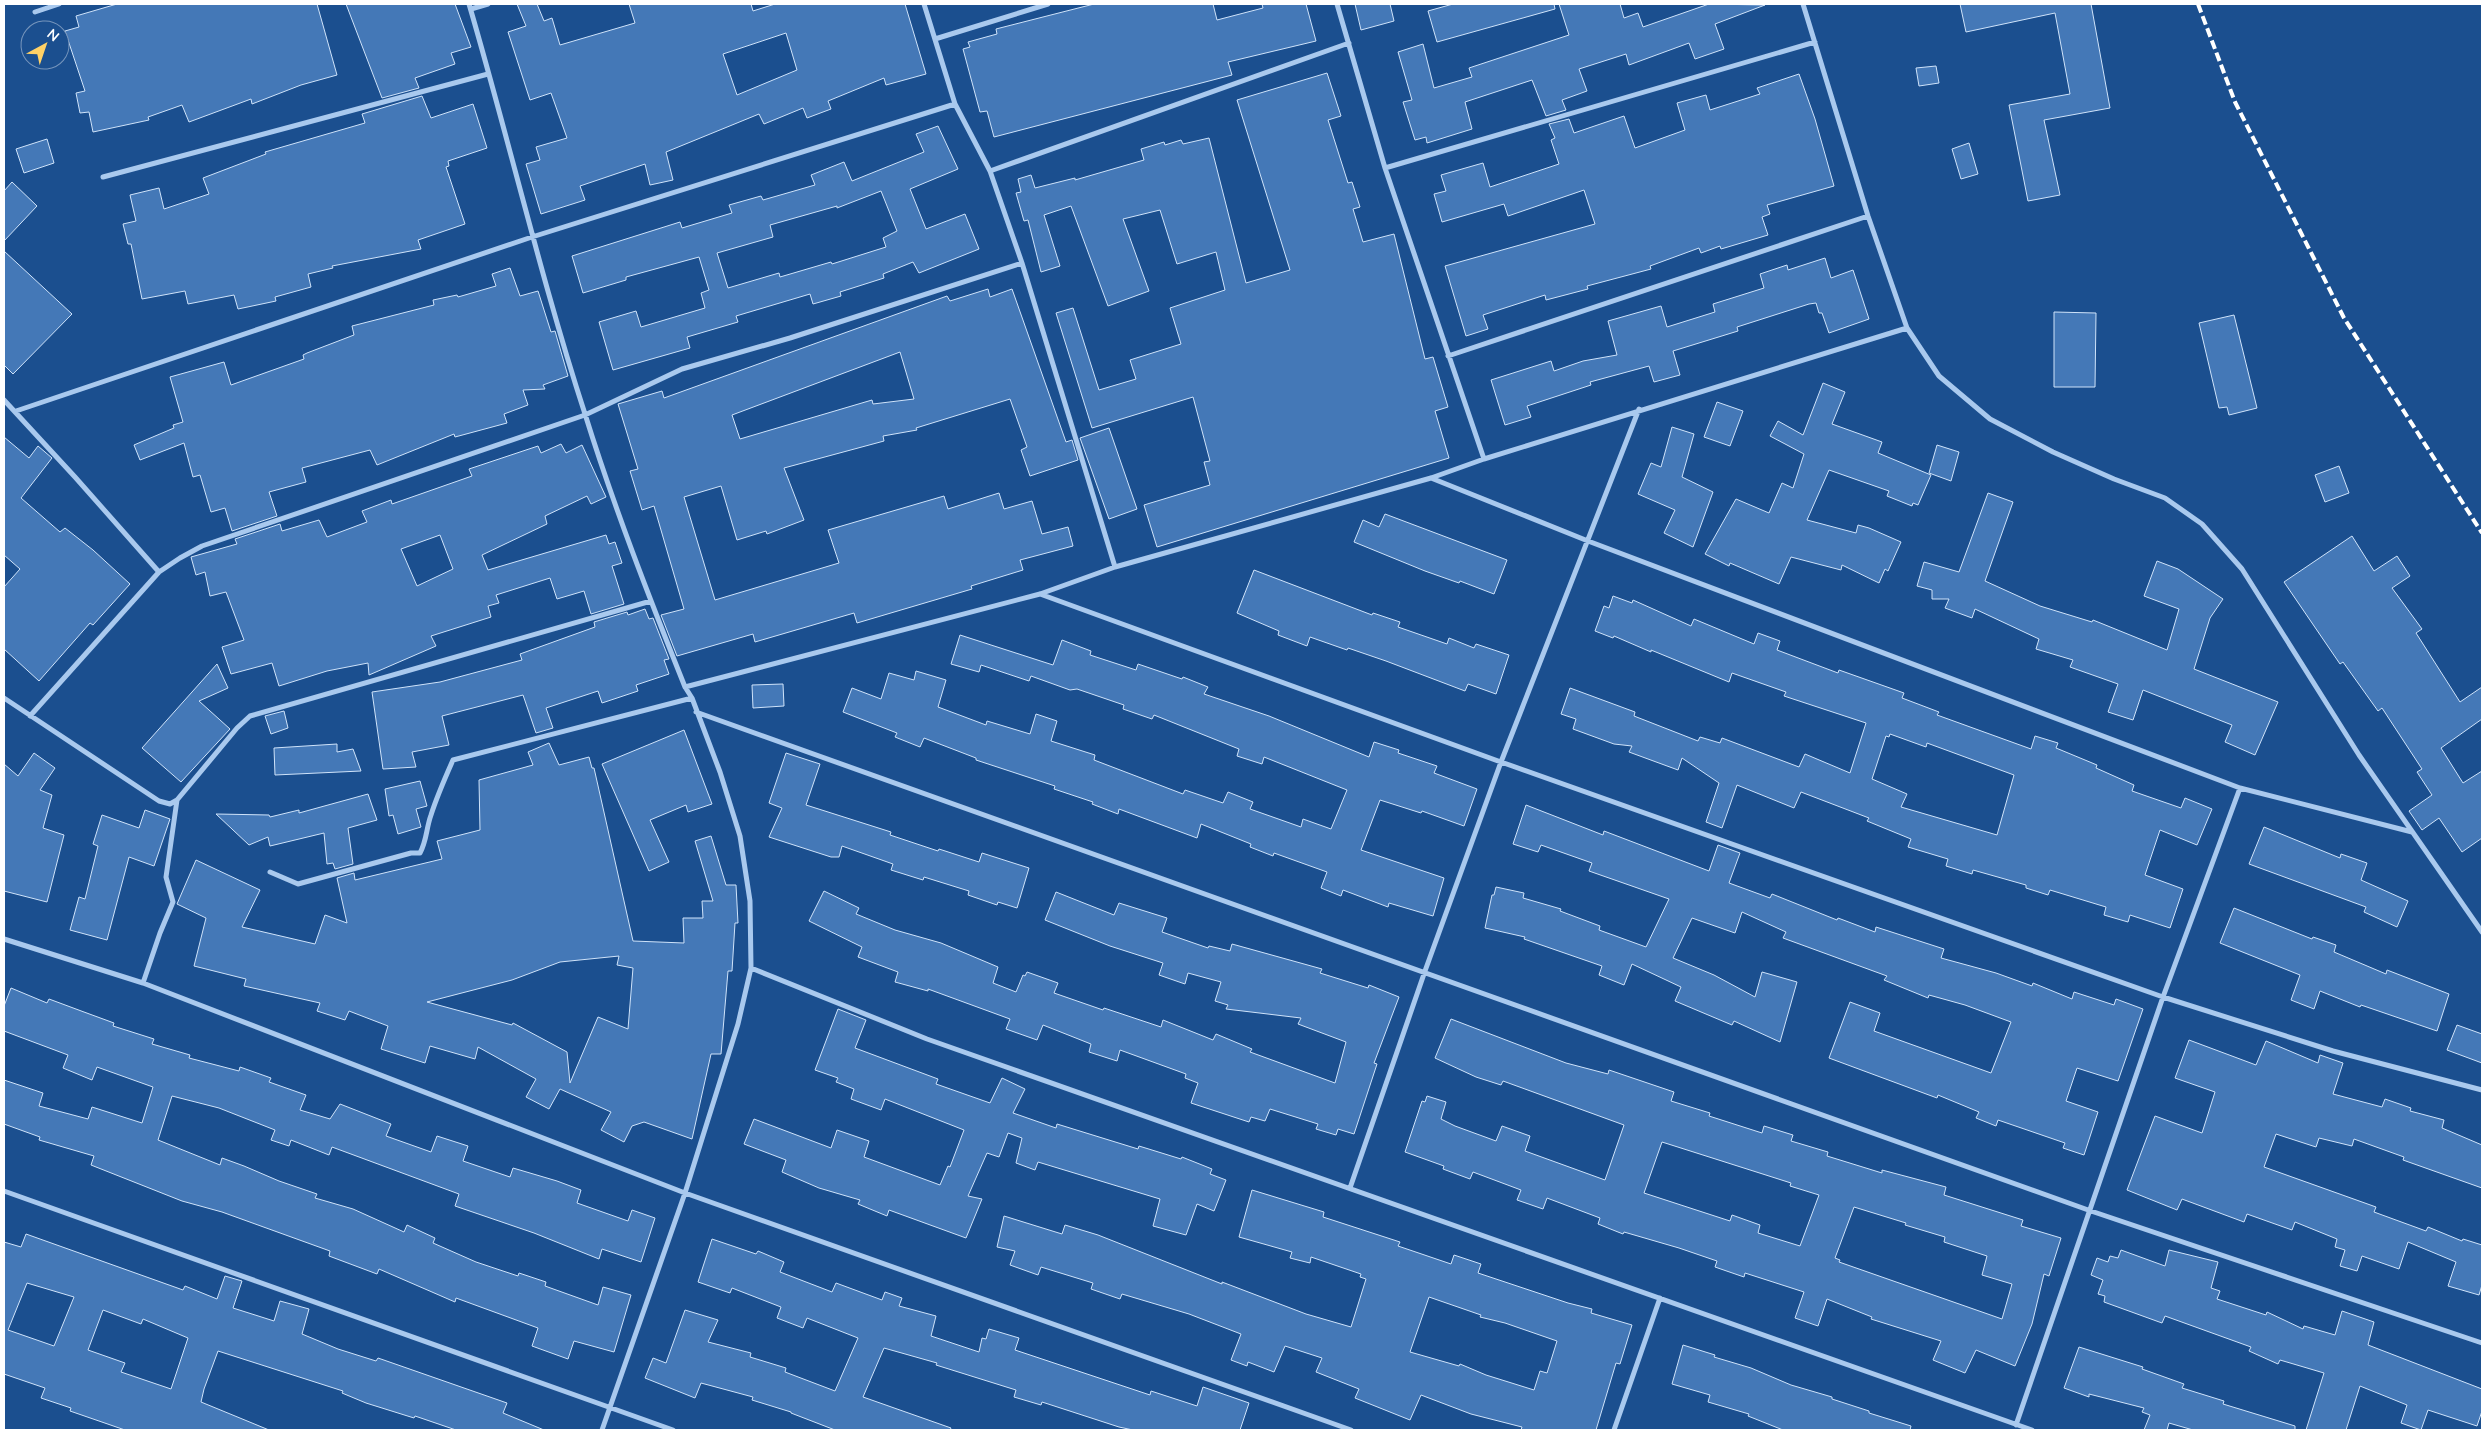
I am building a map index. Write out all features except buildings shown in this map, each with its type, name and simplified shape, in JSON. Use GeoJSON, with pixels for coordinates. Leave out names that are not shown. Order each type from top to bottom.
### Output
{"type":"FeatureCollection","features":[{"type":"Feature","properties":{"kind":"street"},"geometry":{"type":"LineString","coordinates":[[35,12],[59,4]]}},
{"type":"Feature","properties":{"kind":"street"},"geometry":{"type":"LineString","coordinates":[[470,6],[484,4]]}},
{"type":"Feature","properties":{"kind":"street"},"geometry":{"type":"LineString","coordinates":[[470,6],[488,4]]}},
{"type":"Feature","properties":{"kind":"street"},"geometry":{"type":"LineString","coordinates":[[924,4],[955,104],[990,171],[1022,263],[1115,567]]}},
{"type":"Feature","properties":{"kind":"street"},"geometry":{"type":"LineString","coordinates":[[935,39],[1048,4]]}},
{"type":"Feature","properties":{"kind":"street"},"geometry":{"type":"LineString","coordinates":[[1337,4],[1385,168],[1484,459]]}},
{"type":"Feature","properties":{"kind":"street"},"geometry":{"type":"LineString","coordinates":[[1803,4],[1868,216],[1907,328],[1939,376],[1990,419],[2053,452],[2114,480],[2165,498],[2202,524],[2242,569],[2359,755],[2482,932]]}},
{"type":"Feature","properties":{"kind":"street"},"geometry":{"type":"LineString","coordinates":[[470,6],[532,237],[585,415],[651,601],[685,687],[692,698],[720,772],[740,836],[750,901],[750,968],[738,1024],[685,1193],[602,1430]]}},
{"type":"Feature","properties":{"kind":"street"},"geometry":{"type":"LineString","coordinates":[[1385,168],[1815,42]]}},
{"type":"Feature","properties":{"kind":"street"},"geometry":{"type":"LineString","coordinates":[[990,171],[1348,43]]}},
{"type":"Feature","properties":{"kind":"street"},"geometry":{"type":"LineString","coordinates":[[103,177],[488,74]]}},
{"type":"Feature","properties":{"kind":"street"},"geometry":{"type":"LineString","coordinates":[[16,411],[532,237],[955,104]]}},
{"type":"Feature","properties":{"kind":"street"},"geometry":{"type":"LineString","coordinates":[[1448,356],[1868,216]]}},
{"type":"Feature","properties":{"kind":"street"},"geometry":{"type":"LineString","coordinates":[[30,716],[159,572],[202,546],[585,415],[682,369],[790,338],[1022,263]]}},
{"type":"Feature","properties":{"kind":"street"},"geometry":{"type":"LineString","coordinates":[[685,687],[1040,594],[1115,567],[1431,478],[1638,409],[1907,328]]}},
{"type":"Feature","properties":{"kind":"street"},"geometry":{"type":"LineString","coordinates":[[4,400],[16,411],[159,572]]}},
{"type":"Feature","properties":{"kind":"street"},"geometry":{"type":"LineString","coordinates":[[1350,1188],[1425,971],[1501,762],[1638,409]]}},
{"type":"Feature","properties":{"kind":"street"},"geometry":{"type":"LineString","coordinates":[[1431,478],[1588,541],[2240,788],[2413,832]]}},
{"type":"Feature","properties":{"kind":"street"},"geometry":{"type":"LineString","coordinates":[[1040,594],[1501,762],[2163,997],[2333,1051],[2482,1090]]}},
{"type":"Feature","properties":{"kind":"street"},"geometry":{"type":"LineString","coordinates":[[4,698],[159,802],[170,804],[177,800],[237,728],[250,716],[651,601]]}},
{"type":"Feature","properties":{"kind":"street"},"geometry":{"type":"LineString","coordinates":[[270,872],[298,884],[384,860],[420,853],[426,842],[430,816],[436,798],[453,760],[692,698]]}},
{"type":"Feature","properties":{"kind":"street"},"geometry":{"type":"LineString","coordinates":[[696,712],[1425,971],[2091,1211],[2482,1343]]}},
{"type":"Feature","properties":{"kind":"street"},"geometry":{"type":"LineString","coordinates":[[2016,1425],[2163,997],[2240,788]]}},
{"type":"Feature","properties":{"kind":"street"},"geometry":{"type":"LineString","coordinates":[[144,983],[160,933],[173,902],[166,877],[177,800]]}},
{"type":"Feature","properties":{"kind":"street"},"geometry":{"type":"LineString","coordinates":[[4,939],[144,983],[685,1193],[1351,1430]]}},
{"type":"Feature","properties":{"kind":"street"},"geometry":{"type":"LineString","coordinates":[[750,968],[927,1039],[2032,1430]]}},
{"type":"Feature","properties":{"kind":"street"},"geometry":{"type":"LineString","coordinates":[[4,1192],[673,1430]]}},
{"type":"Feature","properties":{"kind":"street"},"geometry":{"type":"LineString","coordinates":[[1614,1430],[1660,1298]]}},
{"type":"Feature","properties":{"kind":"railway"},"geometry":{"type":"LineString","coordinates":[[2198,4],[2235,102],[2344,318],[2482,533]]}}]}
